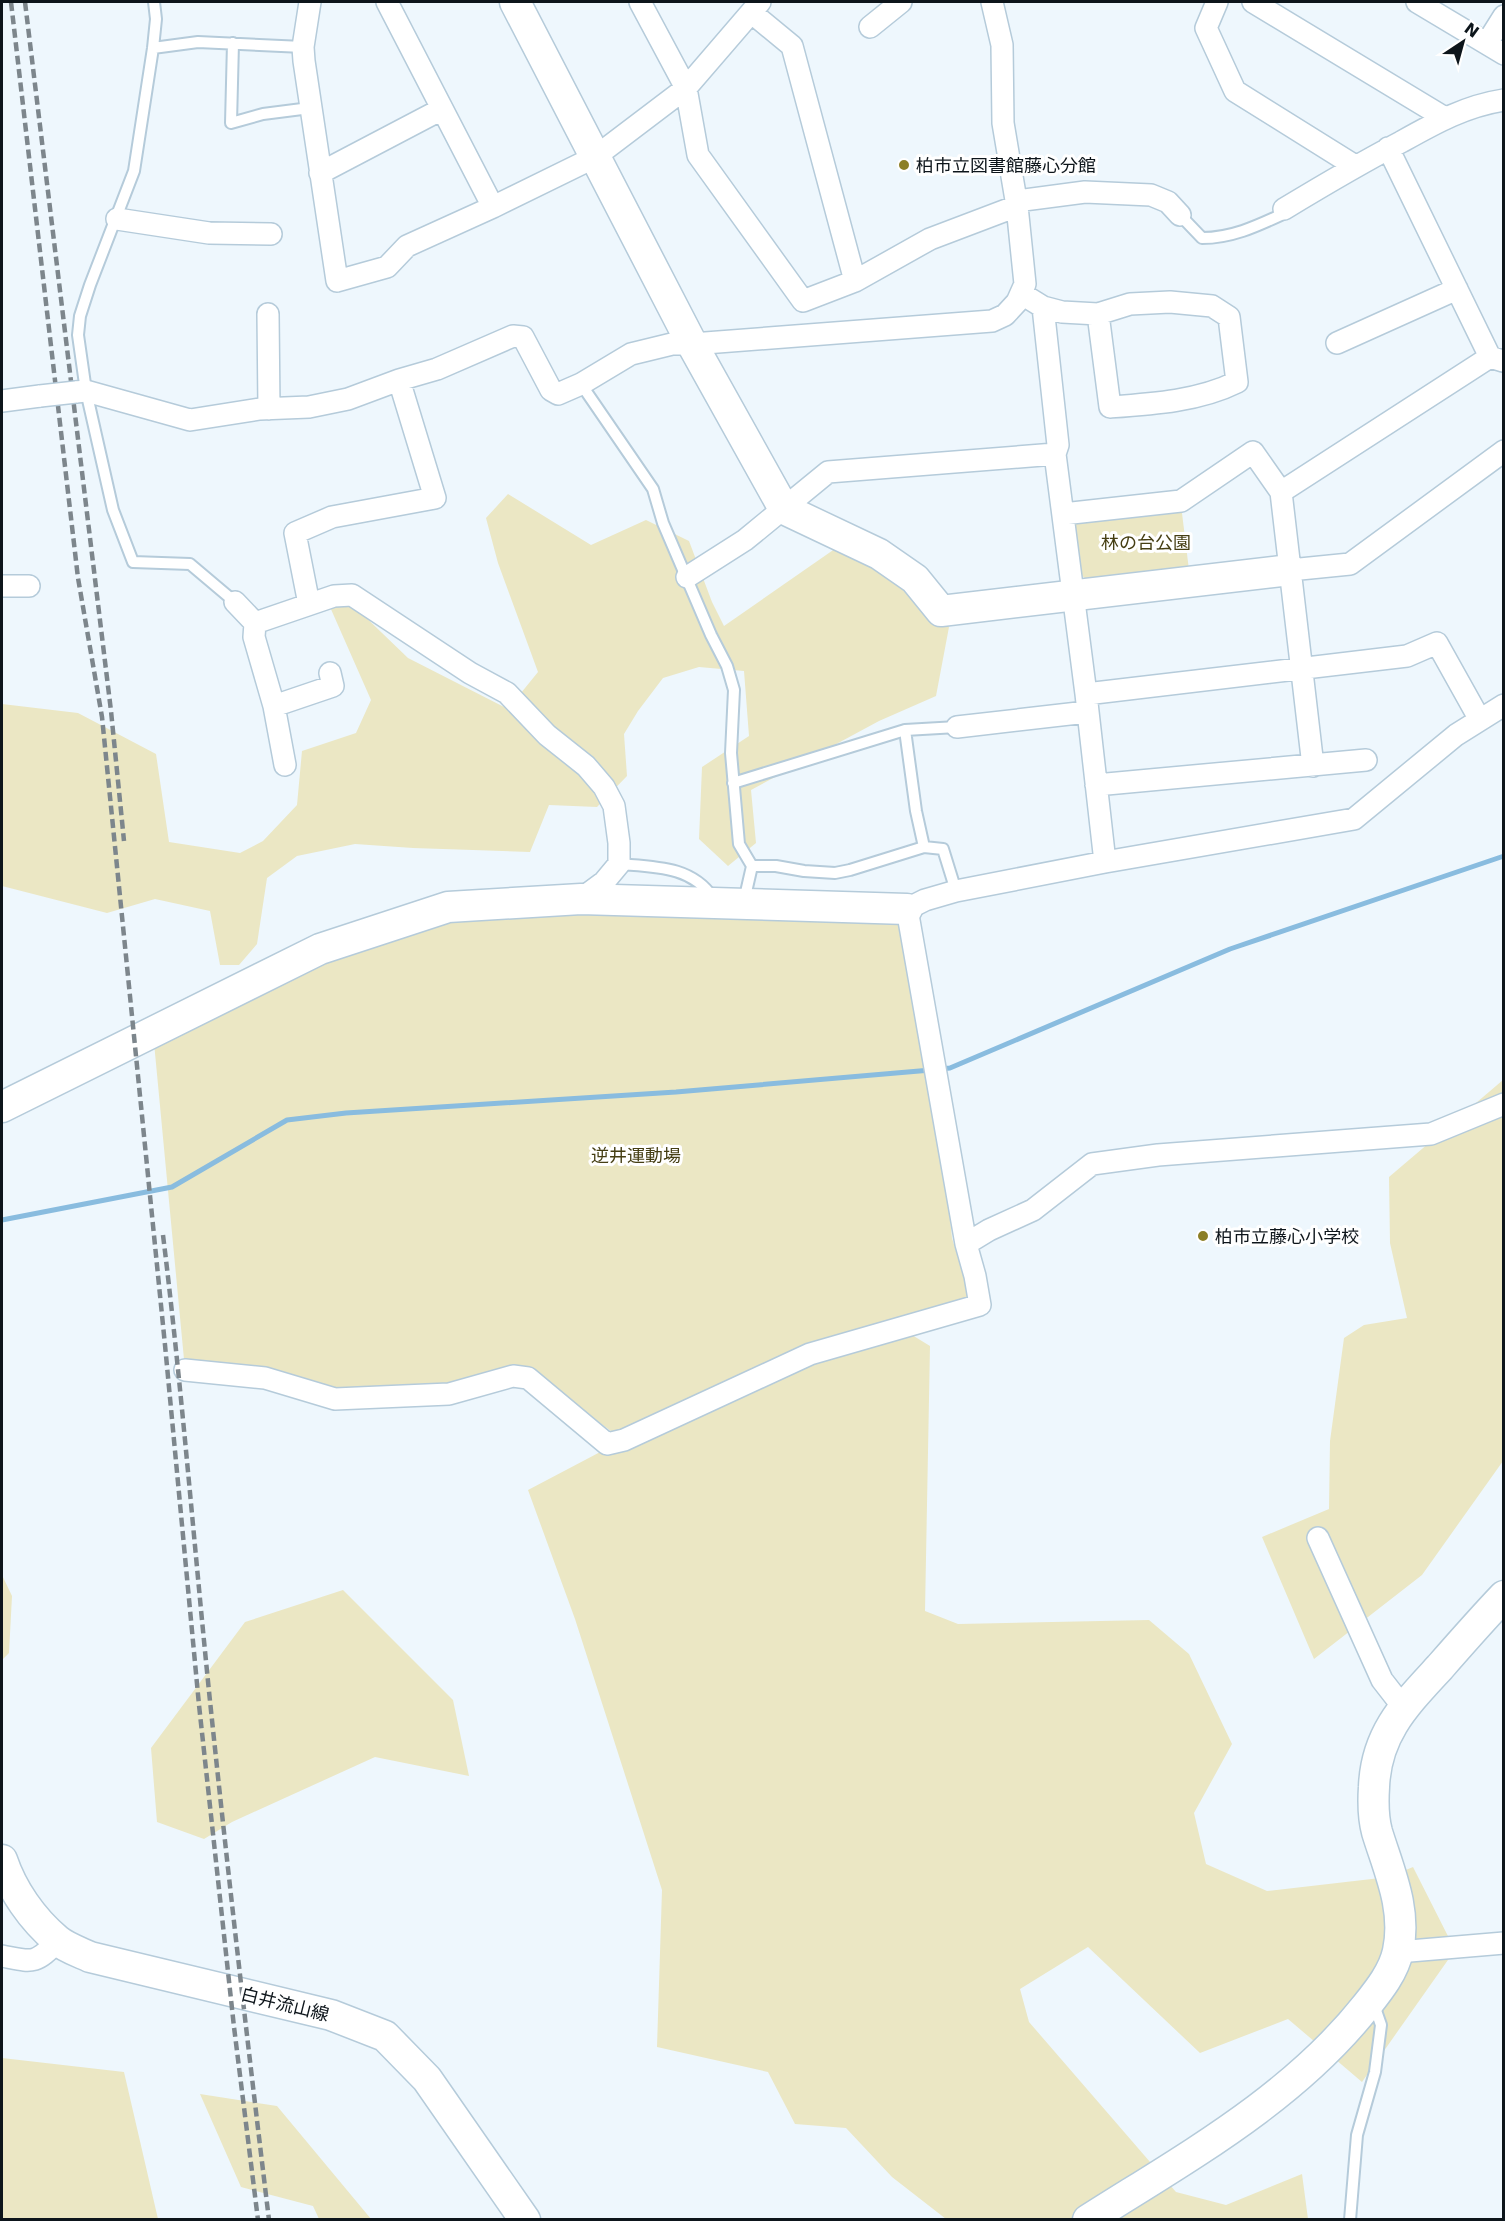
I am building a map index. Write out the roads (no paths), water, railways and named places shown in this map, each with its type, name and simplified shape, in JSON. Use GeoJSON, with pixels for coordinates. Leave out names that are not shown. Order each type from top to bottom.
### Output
{"type":"FeatureCollection","features":[{"type":"Feature","properties":{"kind":"street"},"geometry":{"type":"LineString","coordinates":[[310,2],[303,47],[310,108],[337,282],[387,267],[407,246],[595,157],[686,88],[756,7],[792,46],[855,281]]}},
{"type":"Feature","properties":{"kind":"street"},"geometry":{"type":"LineString","coordinates":[[387,2],[493,207]]}},
{"type":"Feature","properties":{"kind":"street"},"geometry":{"type":"LineString","coordinates":[[514,2],[692,344],[784,509],[879,554],[915,579],[941,611],[1350,564],[1503,451]]}},
{"type":"Feature","properties":{"kind":"street"},"geometry":{"type":"LineString","coordinates":[[639,2],[686,88],[698,155],[803,302],[855,281],[930,239],[1016,204],[1085,192],[1151,195],[1168,202],[1180,215]]}},
{"type":"Feature","properties":{"kind":"street"},"geometry":{"type":"LineString","coordinates":[[870,27],[902,2]]}},
{"type":"Feature","properties":{"kind":"street"},"geometry":{"type":"LineString","coordinates":[[2,401],[81,392],[190,420],[269,409],[309,407],[348,399],[437,369],[513,336],[523,337],[551,390],[558,394],[581,384],[631,354],[672,344],[992,321],[1005,315],[1017,302],[1025,284],[1016,204],[1003,123],[1002,45],[992,2]]}},
{"type":"Feature","properties":{"kind":"street"},"geometry":{"type":"LineString","coordinates":[[1217,2],[1206,28],[1235,91],[1355,166]]}},
{"type":"Feature","properties":{"kind":"street"},"geometry":{"type":"LineString","coordinates":[[1252,2],[1445,118]]}},
{"type":"Feature","properties":{"kind":"street"},"geometry":{"type":"LineString","coordinates":[[1417,2],[1495,49],[1503,16]]}},
{"type":"Feature","properties":{"kind":"street"},"geometry":{"type":"LineString","coordinates":[[1284,208],[1355,166],[1445,118],[1479,104],[1503,100]]}},
{"type":"Feature","properties":{"kind":"street"},"geometry":{"type":"LineString","coordinates":[[320,173],[442,108]]}},
{"type":"Feature","properties":{"kind":"street"},"geometry":{"type":"LineString","coordinates":[[1281,492],[1497,359],[1457,289],[1388,148]]}},
{"type":"Feature","properties":{"kind":"street"},"geometry":{"type":"LineString","coordinates":[[117,219],[209,233],[270,234]]}},
{"type":"Feature","properties":{"kind":"street"},"geometry":{"type":"LineString","coordinates":[[1337,343],[1457,289]]}},
{"type":"Feature","properties":{"kind":"street"},"geometry":{"type":"LineString","coordinates":[[1022,294],[1043,307],[1062,312],[1098,314],[1130,304],[1170,302],[1212,306],[1229,317],[1237,382],[1198,396],[1110,407],[1098,314]]}},
{"type":"Feature","properties":{"kind":"street"},"geometry":{"type":"LineString","coordinates":[[1043,307],[1058,444],[1055,453],[1105,862]]}},
{"type":"Feature","properties":{"kind":"street"},"geometry":{"type":"LineString","coordinates":[[268,314],[269,409]]}},
{"type":"Feature","properties":{"kind":"street"},"geometry":{"type":"LineString","coordinates":[[309,604],[295,533],[332,517],[435,498],[399,380]]}},
{"type":"Feature","properties":{"kind":"street"},"geometry":{"type":"LineString","coordinates":[[1063,514],[1181,501],[1253,452],[1281,492],[1313,766]]}},
{"type":"Feature","properties":{"kind":"street"},"geometry":{"type":"LineString","coordinates":[[687,577],[745,540],[828,472],[1055,453]]}},
{"type":"Feature","properties":{"kind":"street"},"geometry":{"type":"LineString","coordinates":[[2,586],[29,586]]}},
{"type":"Feature","properties":{"kind":"street"},"geometry":{"type":"LineString","coordinates":[[255,623],[334,596],[352,595],[470,673],[507,693],[547,735],[586,766],[604,787],[614,806],[619,843],[619,864],[604,882],[580,899]]}},
{"type":"Feature","properties":{"kind":"street"},"geometry":{"type":"LineString","coordinates":[[235,602],[255,623],[254,637],[274,706],[285,765]]}},
{"type":"Feature","properties":{"kind":"street"},"geometry":{"type":"LineString","coordinates":[[957,727],[1302,667],[1407,656],[1437,643],[1480,720]]}},
{"type":"Feature","properties":{"kind":"street"},"geometry":{"type":"LineString","coordinates":[[274,706],[333,686],[330,673]]}},
{"type":"Feature","properties":{"kind":"street"},"geometry":{"type":"LineString","coordinates":[[2,1107],[320,949],[448,907],[580,899],[907,909],[925,900],[956,891],[1105,862],[1353,819],[1456,735],[1503,705]]}},
{"type":"Feature","properties":{"kind":"street"},"geometry":{"type":"LineString","coordinates":[[1096,785],[1366,760]]}},
{"type":"Feature","properties":{"kind":"street"},"geometry":{"type":"LineString","coordinates":[[185,1370],[265,1378],[335,1399],[448,1394],[513,1376],[528,1378],[607,1444],[624,1440],[810,1354],[980,1305],[966,1244],[907,909]]}},
{"type":"Feature","properties":{"kind":"street"},"geometry":{"type":"LineString","coordinates":[[966,1244],[989,1230],[1034,1210],[1092,1164],[1158,1155],[1431,1134],[1503,1104]]}},
{"type":"Feature","properties":{"kind":"street"},"geometry":{"type":"LineString","coordinates":[[1318,1538],[1382,1680],[1403,1707]]}},
{"type":"Feature","properties":{"kind":"street"},"geometry":{"type":"LineString","coordinates":[[1088,2220],[1208,2145],[1256,2111],[1301,2074],[1349,2028],[1385,1981],[1398,1953],[1401,1928],[1398,1899],[1377,1830],[1373,1793],[1374,1770],[1383,1741],[1403,1707],[1503,1596]]}},
{"type":"Feature","properties":{"kind":"street","name":"白井流山線"},"geometry":{"type":"LineString","coordinates":[[2,1860],[5,1870],[27,1909],[58,1941],[90,1957],[320,2012],[385,2036],[427,2079],[525,2220]]}},
{"type":"Feature","properties":{"kind":"street"},"geometry":{"type":"LineString","coordinates":[[2,1956],[32,1962],[44,1955],[58,1941]]}},
{"type":"Feature","properties":{"kind":"street"},"geometry":{"type":"LineString","coordinates":[[1398,1953],[1503,1943]]}},
{"type":"Feature","properties":{"kind":"lane"},"geometry":{"type":"LineString","coordinates":[[154,2],[156,19],[153,48],[134,171],[80,316],[78,335],[81,392],[113,510],[133,562],[190,564],[235,602]]}},
{"type":"Feature","properties":{"kind":"lane"},"geometry":{"type":"LineString","coordinates":[[153,48],[198,42],[303,47]]}},
{"type":"Feature","properties":{"kind":"lane"},"geometry":{"type":"LineString","coordinates":[[233,43],[231,123],[263,114],[310,108]]}},
{"type":"Feature","properties":{"kind":"lane"},"geometry":{"type":"LineString","coordinates":[[1180,215],[1202,238],[1217,238],[1255,227],[1283,214],[1284,208]]}},
{"type":"Feature","properties":{"kind":"lane"},"geometry":{"type":"LineString","coordinates":[[581,384],[653,489],[663,523],[711,635],[727,666],[734,690],[731,753],[739,844],[752,866]]}},
{"type":"Feature","properties":{"kind":"lane"},"geometry":{"type":"LineString","coordinates":[[733,783],[905,730],[957,727]]}},
{"type":"Feature","properties":{"kind":"lane"},"geometry":{"type":"LineString","coordinates":[[905,730],[916,811],[924,847]]}},
{"type":"Feature","properties":{"kind":"lane"},"geometry":{"type":"LineString","coordinates":[[752,866],[776,866],[834,873],[924,847],[943,849],[956,891]]}},
{"type":"Feature","properties":{"kind":"lane"},"geometry":{"type":"LineString","coordinates":[[619,864],[659,868],[689,875],[730,903],[752,866]]}},
{"type":"Feature","properties":{"kind":"lane"},"geometry":{"type":"LineString","coordinates":[[1350,2220],[1357,2135],[1375,2072],[1381,2025],[1372,1999]]}},
{"type":"Feature","properties":{"kind":"waterway"},"geometry":{"type":"LineString","coordinates":[[940,1069],[950,1068],[1230,949],[1504,856]]}},
{"type":"Feature","properties":{"kind":"waterway"},"geometry":{"type":"LineString","coordinates":[[2,1220],[172,1187],[287,1120],[346,1113],[676,1092],[931,1070]]}},
{"type":"Feature","properties":{"kind":"railway"},"geometry":{"type":"LineString","coordinates":[[11,2],[78,578],[102,717],[199,1705],[234,2027],[258,2220]]}},
{"type":"Feature","properties":{"kind":"railway"},"geometry":{"type":"LineString","coordinates":[[25,2],[111,711],[124,841]]}},
{"type":"Feature","properties":{"kind":"railway"},"geometry":{"type":"LineString","coordinates":[[163,1235],[217,1766],[269,2220]]}},
{"type":"Feature","properties":{"kind":"place","name":"柏市立図書館藤心分館"},"geometry":{"type":"Point","coordinates":[904,165]}},
{"type":"Feature","properties":{"kind":"place","name":"柏市立藤心小学校"},"geometry":{"type":"Point","coordinates":[1203,1236]}},
{"type":"Feature","properties":{"kind":"park label","name":"林の台公園"},"geometry":{"type":"Point","coordinates":[1146,542]}},
{"type":"Feature","properties":{"kind":"park label","name":"逆井運動場"},"geometry":{"type":"Point","coordinates":[636,1155]}}]}
